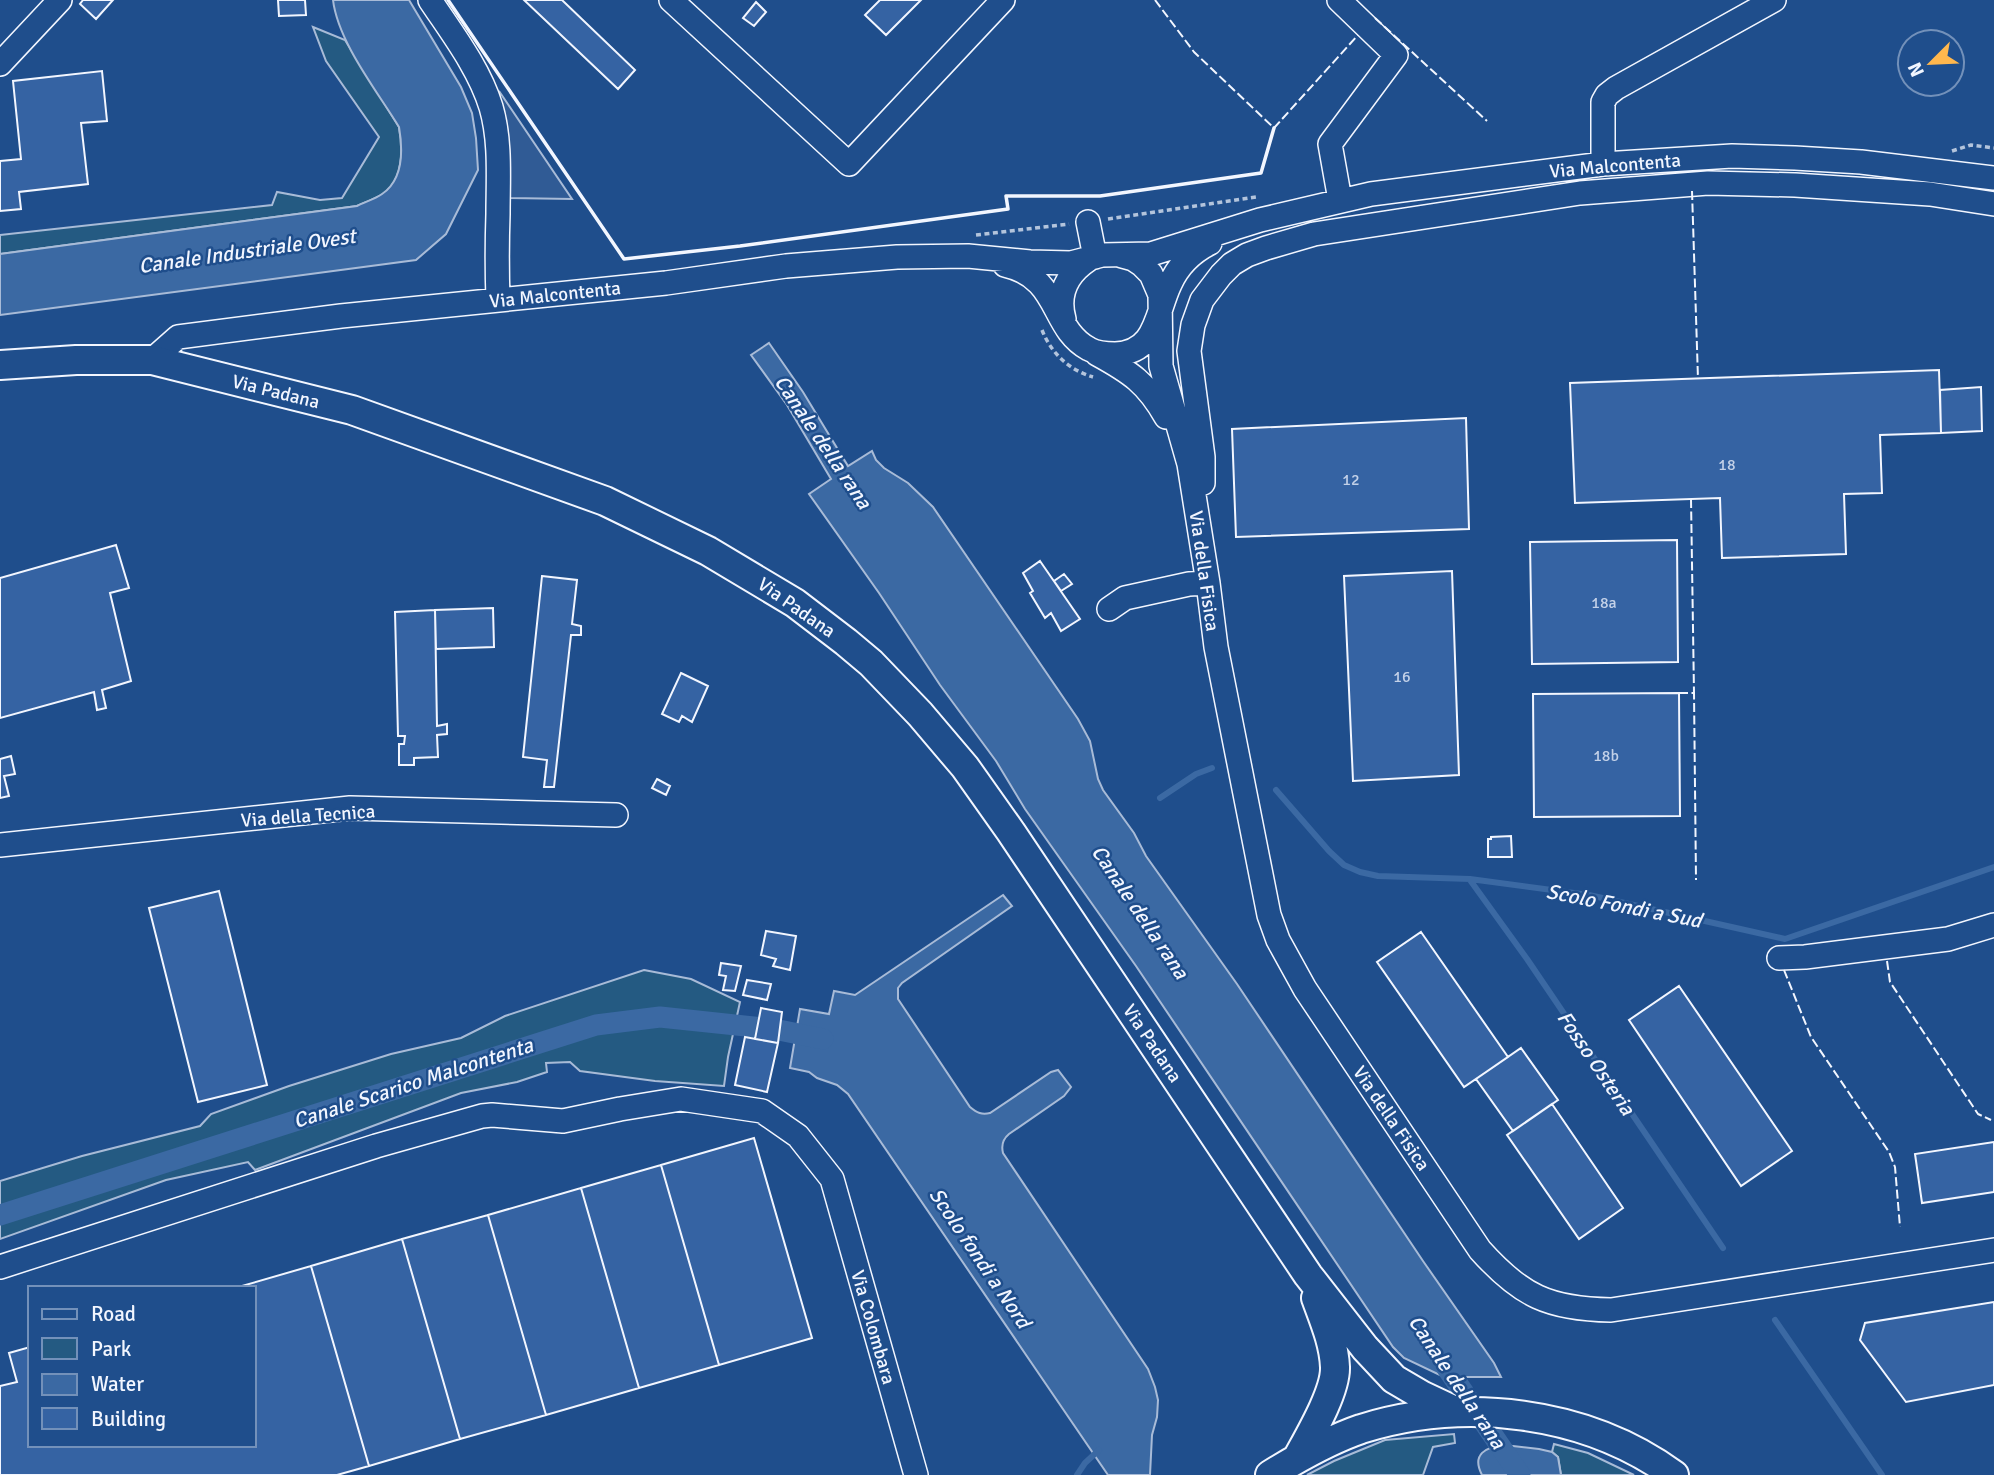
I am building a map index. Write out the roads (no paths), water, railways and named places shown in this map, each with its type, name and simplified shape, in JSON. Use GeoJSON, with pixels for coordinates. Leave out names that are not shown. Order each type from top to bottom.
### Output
{"type":"FeatureCollection","features":[{"type":"Feature","properties":{"kind":"main road","name":"Via Padana"},"geometry":{"type":"LineString","coordinates":[[0,365],[76,360],[152,360],[352,410],[605,501],[708,551],[787,598],[871,663],[901,693],[965,767],[1308,1275],[1365,1348],[1394,1379],[1457,1412]]}},
{"type":"Feature","properties":{"kind":"main road","name":"Via Padana"},"geometry":{"type":"LineString","coordinates":[[1298,1457],[1326,1403],[1335,1369],[1330,1337],[1308,1275]]}},
{"type":"Feature","properties":{"kind":"main road"},"geometry":{"type":"LineString","coordinates":[[1270,1475],[1298,1457],[1370,1427],[1424,1415],[1495,1412],[1568,1425],[1636,1452],[1674,1475]]}},
{"type":"Feature","properties":{"kind":"street"},"geometry":{"type":"LineString","coordinates":[[0,64],[60,0]]}},
{"type":"Feature","properties":{"kind":"street"},"geometry":{"type":"LineString","coordinates":[[430,0],[461,46],[491,108],[496,132],[498,185],[498,300]]}},
{"type":"Feature","properties":{"kind":"street"},"geometry":{"type":"LineString","coordinates":[[671,0],[849,164],[1003,0]]}},
{"type":"Feature","properties":{"kind":"street"},"geometry":{"type":"LineString","coordinates":[[1339,0],[1396,55],[1330,144],[1340,200]]}},
{"type":"Feature","properties":{"kind":"street"},"geometry":{"type":"LineString","coordinates":[[1603,164],[1603,102],[1607,95],[1774,0]]}},
{"type":"Feature","properties":{"kind":"street","name":"Via Malcontenta"},"geometry":{"type":"LineString","coordinates":[[152,360],[178,337],[255,326],[666,283],[786,266],[837,261],[968,256],[1056,263],[1151,254],[1240,226],[1340,200],[1603,164],[1732,156],[1795,158],[1861,162],[1994,178]]}},
{"type":"Feature","properties":{"kind":"street"},"geometry":{"type":"LineString","coordinates":[[1795,158],[1796,192]]}},
{"type":"Feature","properties":{"kind":"street"},"geometry":{"type":"LineString","coordinates":[[1109,608],[1125,598],[1189,584],[1207,577],[1203,457],[1189,351],[1193,324],[1202,300],[1232,264],[1247,255],[1314,234],[1580,193],[1708,183],[1796,192],[1930,194],[1994,204]]}},
{"type":"Feature","properties":{"kind":"street"},"geometry":{"type":"LineString","coordinates":[[1065,326],[1061,301],[1063,289],[1071,273],[1091,259],[1087,222]]}},
{"type":"Feature","properties":{"kind":"street","name":"Via Malcontenta"},"geometry":{"type":"LineString","coordinates":[[968,256],[1025,272],[1046,291],[1072,335],[1092,351],[1118,354],[1136,348],[1146,341],[1152,332],[1169,285],[1190,256],[1240,226]]}},
{"type":"Feature","properties":{"kind":"street"},"geometry":{"type":"LineString","coordinates":[[1119,255],[1133,259],[1151,274],[1160,295],[1161,308]]}},
{"type":"Feature","properties":{"kind":"street","name":"Via della Fisica"},"geometry":{"type":"LineString","coordinates":[[1161,308],[1161,366],[1189,464],[1216,647],[1269,915],[1278,940],[1305,989],[1480,1250],[1517,1286],[1539,1298],[1562,1306],[1611,1310],[1994,1250]]}},
{"type":"Feature","properties":{"kind":"street","name":"Via della Fisica"},"geometry":{"type":"LineString","coordinates":[[1092,351],[1123,368],[1148,390],[1169,421],[1189,464]]}},
{"type":"Feature","properties":{"kind":"street","name":"Via della Tecnica"},"geometry":{"type":"LineString","coordinates":[[0,845],[350,808],[616,815]]}},
{"type":"Feature","properties":{"kind":"street"},"geometry":{"type":"LineString","coordinates":[[1779,958],[1846,953],[1948,939],[1994,925]]}},
{"type":"Feature","properties":{"kind":"street","name":"Via Colombara"},"geometry":{"type":"LineString","coordinates":[[0,1268],[376,1146],[482,1116],[563,1121],[681,1099],[762,1111],[798,1136],[832,1179],[916,1475]]}},
{"type":"Feature","properties":{"kind":"water","name":"Canale Industriale Ovest"},"geometry":{"type":"Polygon","coordinates":[[[333,0],[409,0],[461,87],[472,113],[478,170],[446,234],[416,260],[0,315],[0,254],[357,206],[389,188],[400,164],[399,127],[350,49],[336,16],[333,0]]]}},
{"type":"Feature","properties":{"kind":"water"},"geometry":{"type":"Polygon","coordinates":[[[769,343],[803,392],[848,466],[872,451],[884,468],[908,483],[933,507],[1078,719],[1090,741],[1103,790],[1134,833],[1146,856],[1237,984],[1501,1377],[1444,1377],[1404,1358],[1393,1347],[1136,966],[1025,809],[996,761],[940,685],[809,494],[831,479],[787,405],[751,355],[769,343]]]}},
{"type":"Feature","properties":{"kind":"water","name":"Scolo fondi a Nord"},"geometry":{"type":"Polygon","coordinates":[[[1003,895],[1012,906],[902,983],[898,988],[898,999],[970,1107],[977,1112],[990,1113],[1058,1070],[1071,1087],[1064,1096],[1007,1136],[1002,1145],[1003,1153],[1148,1369],[1158,1400],[1152,1435],[1150,1475],[1108,1475],[848,1094],[837,1085],[809,1072],[790,1068],[800,1009],[829,1014],[834,991],[855,995],[1003,895]]]}},
{"type":"Feature","properties":{"kind":"water"},"geometry":{"type":"Polygon","coordinates":[[[1504,1445],[1552,1452],[1558,1457],[1561,1475],[1482,1475],[1479,1457],[1486,1450],[1504,1445]]]}},
{"type":"Feature","properties":{"kind":"waterway","name":"Scolo Fondi a Sud"},"geometry":{"type":"LineString","coordinates":[[1160,798],[1196,774],[1212,768]]}},
{"type":"Feature","properties":{"kind":"waterway","name":"Scolo Fondi a Sud"},"geometry":{"type":"LineString","coordinates":[[1276,790],[1329,851],[1344,865],[1360,872],[1378,876],[1470,879],[1589,895],[1785,939],[1994,867]]}},
{"type":"Feature","properties":{"kind":"waterway","name":"Fosso Osteria"},"geometry":{"type":"LineString","coordinates":[[1470,880],[1527,959],[1723,1248]]}},
{"type":"Feature","properties":{"kind":"waterway","name":"Canale Scarico Malcontenta"},"geometry":{"type":"LineString","coordinates":[[0,1215],[596,1025],[660,1017],[774,1029],[823,1039]]}},
{"type":"Feature","properties":{"kind":"waterway","name":"Fosso Osteria"},"geometry":{"type":"LineString","coordinates":[[1775,1320],[1882,1475]]}},
{"type":"Feature","properties":{"kind":"waterway","name":"Canale della rana"},"geometry":{"type":"LineString","coordinates":[[1438,1355],[1520,1475]]}},
{"type":"Feature","properties":{"kind":"waterway"},"geometry":{"type":"LineString","coordinates":[[1077,1475],[1099,1450]]}}]}
